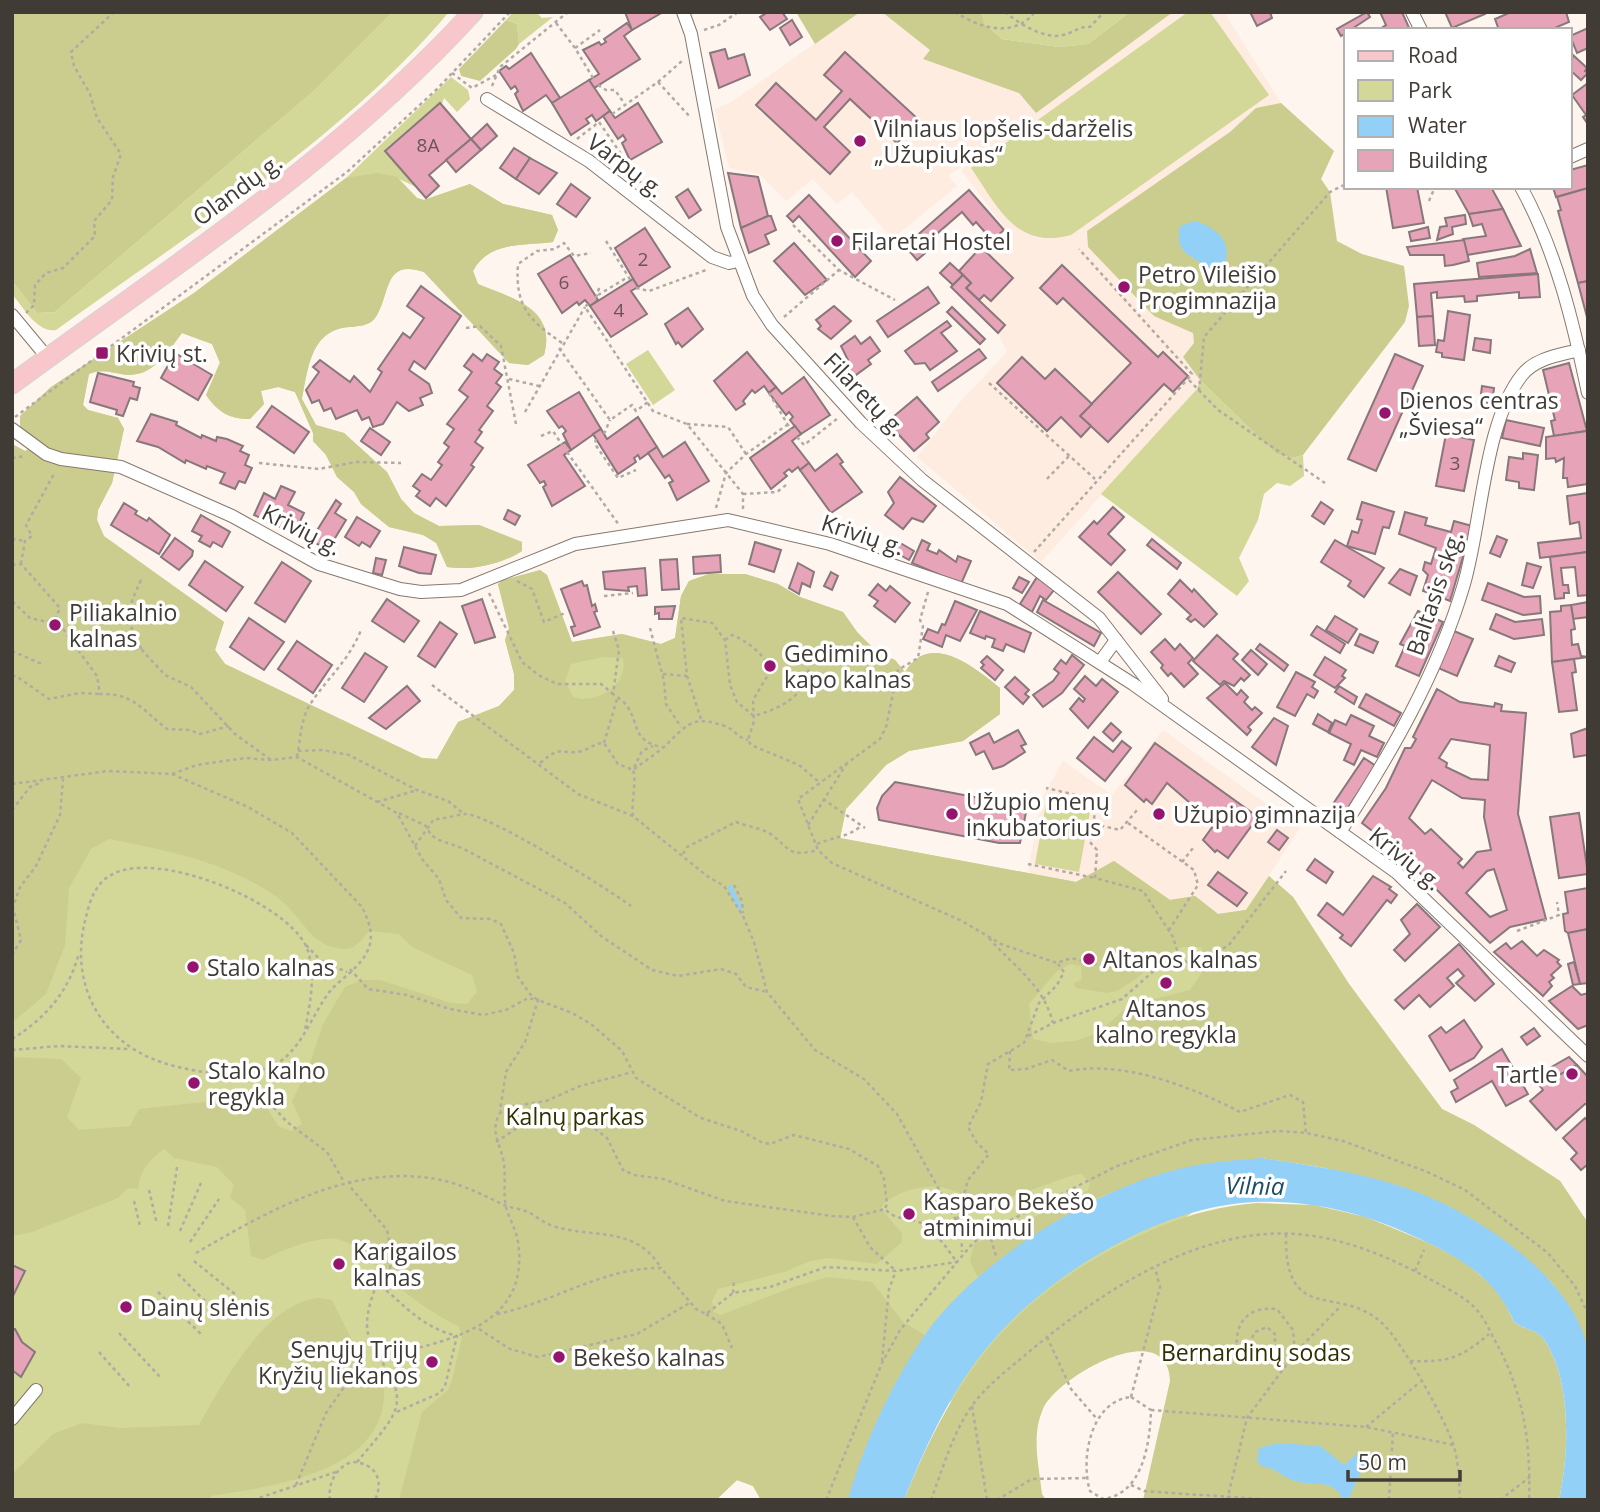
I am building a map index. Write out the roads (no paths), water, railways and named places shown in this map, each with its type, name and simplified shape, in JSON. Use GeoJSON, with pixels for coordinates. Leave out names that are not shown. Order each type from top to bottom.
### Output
{"type":"FeatureCollection","features":[{"type":"Feature","properties":{"kind":"main road","name":"Olandų g."},"geometry":{"type":"LineString","coordinates":[[12,384],[322,157],[397,91],[472,12]]}},
{"type":"Feature","properties":{"kind":"street","name":"Filaretų g."},"geometry":{"type":"LineString","coordinates":[[683,12],[691,34],[727,227],[753,296],[772,325],[849,409],[922,480],[1100,618],[1170,710]]}},
{"type":"Feature","properties":{"kind":"street"},"geometry":{"type":"LineString","coordinates":[[1412,12],[1420,28]]}},
{"type":"Feature","properties":{"kind":"street","name":"Varpų g."},"geometry":{"type":"LineString","coordinates":[[487,99],[589,161],[721,261],[738,261]]}},
{"type":"Feature","properties":{"kind":"street"},"geometry":{"type":"LineString","coordinates":[[1572,156],[1588,149]]}},
{"type":"Feature","properties":{"kind":"street"},"geometry":{"type":"LineString","coordinates":[[1522,189],[1551,252],[1579,350],[1588,393]]}},
{"type":"Feature","properties":{"kind":"street"},"geometry":{"type":"LineString","coordinates":[[15,318],[47,357]]}},
{"type":"Feature","properties":{"kind":"street","name":"Baltasis skg."},"geometry":{"type":"LineString","coordinates":[[1340,832],[1398,739],[1453,614],[1476,539],[1498,415],[1523,373],[1544,359],[1579,350]]}},
{"type":"Feature","properties":{"kind":"street","name":"Krivių g."},"geometry":{"type":"LineString","coordinates":[[12,429],[46,454],[61,459],[121,467],[232,516],[319,564],[367,581],[421,592],[461,590],[486,583],[575,544],[712,521],[744,522],[830,544],[1007,604],[1170,710],[1406,881],[1588,1056]]}},
{"type":"Feature","properties":{"kind":"street"},"geometry":{"type":"LineString","coordinates":[[1100,662],[1116,640]]}},
{"type":"Feature","properties":{"kind":"street"},"geometry":{"type":"LineString","coordinates":[[12,1419],[36,1390]]}},
{"type":"Feature","properties":{"kind":"water"},"geometry":{"type":"Polygon","coordinates":[[[1195,221],[1210,227],[1225,243],[1227,249],[1224,266],[1208,269],[1182,249],[1180,226],[1195,221]]]}},
{"type":"Feature","properties":{"kind":"water","name":"Vilnia"},"geometry":{"type":"Polygon","coordinates":[[[1262,1158],[1369,1177],[1430,1197],[1487,1229],[1541,1272],[1563,1296],[1579,1323],[1588,1351],[1588,1500],[1559,1500],[1565,1462],[1566,1419],[1564,1397],[1554,1358],[1542,1337],[1514,1322],[1505,1305],[1482,1277],[1437,1247],[1380,1222],[1334,1209],[1286,1202],[1262,1202],[1238,1203],[1183,1215],[1118,1243],[1056,1283],[1002,1330],[969,1372],[938,1424],[904,1500],[848,1500],[870,1436],[900,1374],[924,1336],[947,1307],[976,1279],[1046,1227],[1124,1187],[1162,1173],[1198,1165],[1262,1158]]]}},
{"type":"Feature","properties":{"kind":"water"},"geometry":{"type":"Polygon","coordinates":[[[1278,1443],[1320,1446],[1344,1465],[1358,1453],[1368,1456],[1348,1500],[1343,1500],[1339,1493],[1327,1485],[1299,1482],[1261,1466],[1257,1461],[1259,1448],[1278,1443]]]}},
{"type":"Feature","properties":{"kind":"waterway"},"geometry":{"type":"LineString","coordinates":[[730,887],[740,908]]}},
{"type":"Feature","properties":{"kind":"place","name":"Vilniaus lopšelis-darželis „Užupiukas“"},"geometry":{"type":"Point","coordinates":[860,141]}},
{"type":"Feature","properties":{"kind":"place","name":"Filaretai Hostel"},"geometry":{"type":"Point","coordinates":[837,241]}},
{"type":"Feature","properties":{"kind":"place","name":"Petro Vileišio Progimnazija"},"geometry":{"type":"Point","coordinates":[1124,287]}},
{"type":"Feature","properties":{"kind":"place","name":"Krivių st."},"geometry":{"type":"Point","coordinates":[102,353]}},
{"type":"Feature","properties":{"kind":"place","name":"Dienos centras „Šviesa“"},"geometry":{"type":"Point","coordinates":[1385,413]}},
{"type":"Feature","properties":{"kind":"place","name":"Piliakalnio kalnas"},"geometry":{"type":"Point","coordinates":[55,625]}},
{"type":"Feature","properties":{"kind":"place","name":"Gedimino kapo kalnas"},"geometry":{"type":"Point","coordinates":[770,666]}},
{"type":"Feature","properties":{"kind":"place","name":"Užupio menų inkubatorius"},"geometry":{"type":"Point","coordinates":[952,814]}},
{"type":"Feature","properties":{"kind":"place","name":"Užupio gimnazija"},"geometry":{"type":"Point","coordinates":[1159,814]}},
{"type":"Feature","properties":{"kind":"place","name":"Altanos kalnas"},"geometry":{"type":"Point","coordinates":[1089,959]}},
{"type":"Feature","properties":{"kind":"place","name":"Stalo kalnas"},"geometry":{"type":"Point","coordinates":[193,967]}},
{"type":"Feature","properties":{"kind":"place","name":"Altanos kalno regykla"},"geometry":{"type":"Point","coordinates":[1166,983]}},
{"type":"Feature","properties":{"kind":"place","name":"Tartle"},"geometry":{"type":"Point","coordinates":[1572,1074]}},
{"type":"Feature","properties":{"kind":"place","name":"Stalo kalno regykla"},"geometry":{"type":"Point","coordinates":[194,1083]}},
{"type":"Feature","properties":{"kind":"place","name":"Kasparo Bekešo atminimui"},"geometry":{"type":"Point","coordinates":[909,1214]}},
{"type":"Feature","properties":{"kind":"place","name":"Karigailos kalnas"},"geometry":{"type":"Point","coordinates":[339,1264]}},
{"type":"Feature","properties":{"kind":"place","name":"Dainų slėnis"},"geometry":{"type":"Point","coordinates":[126,1307]}},
{"type":"Feature","properties":{"kind":"place","name":"Bekešo kalnas"},"geometry":{"type":"Point","coordinates":[559,1357]}},
{"type":"Feature","properties":{"kind":"place","name":"Senųjų Trijų Kryžių liekanos"},"geometry":{"type":"Point","coordinates":[432,1362]}},
{"type":"Feature","properties":{"kind":"park label","name":"Kalnų parkas"},"geometry":{"type":"Point","coordinates":[575,1116]}},
{"type":"Feature","properties":{"kind":"park label","name":"Bernardinų sodas"},"geometry":{"type":"Point","coordinates":[1256,1352]}}]}
